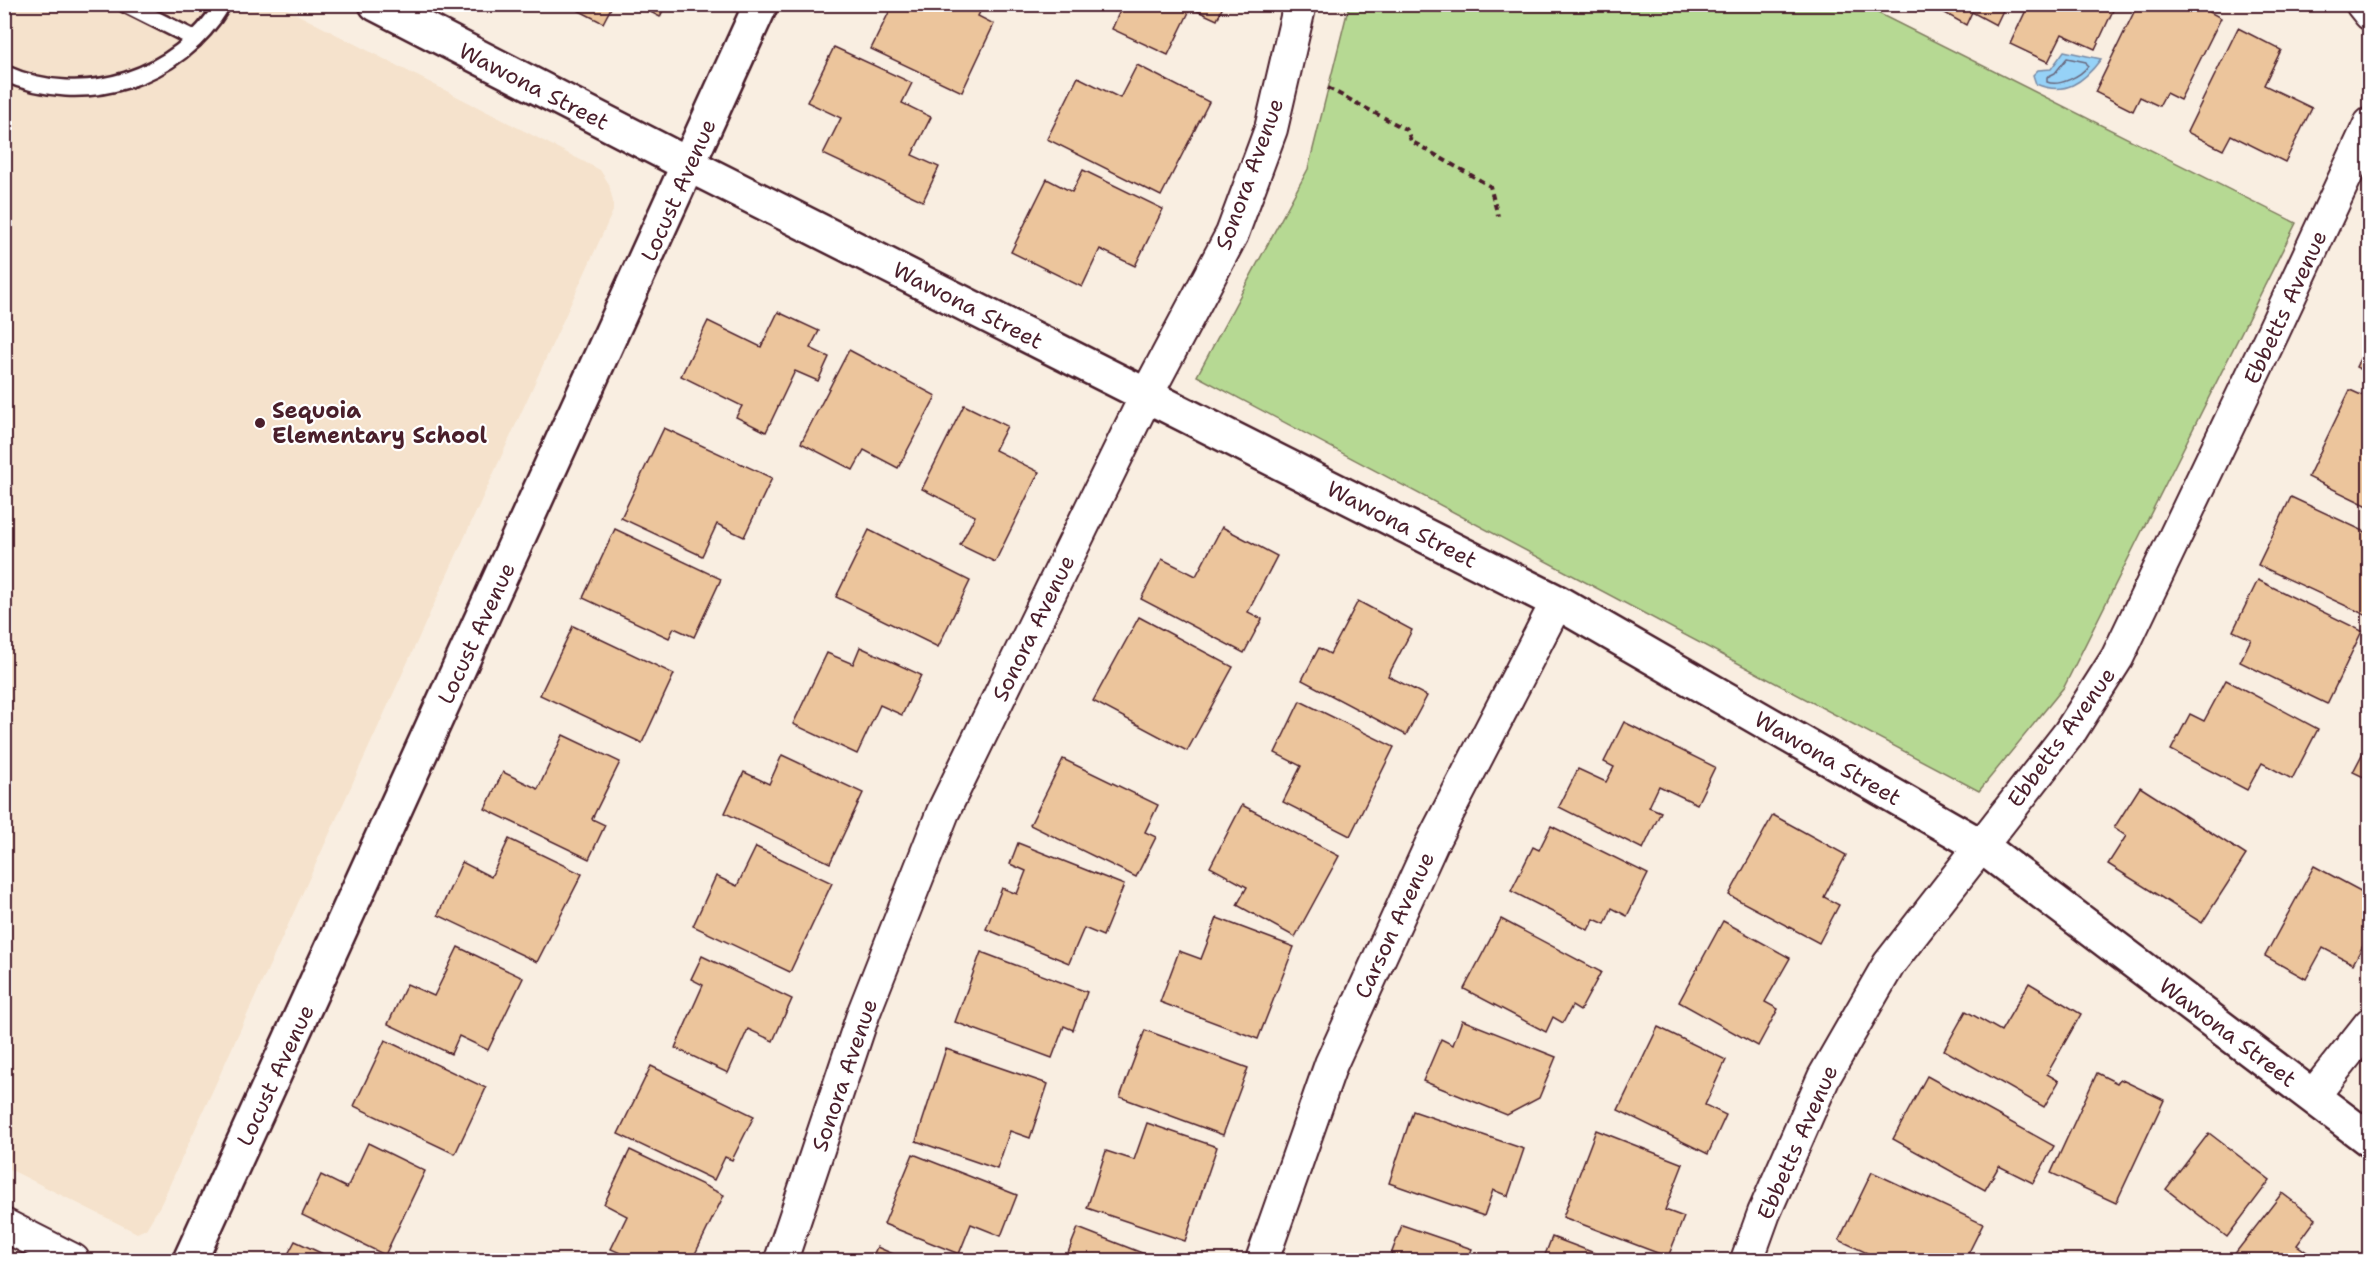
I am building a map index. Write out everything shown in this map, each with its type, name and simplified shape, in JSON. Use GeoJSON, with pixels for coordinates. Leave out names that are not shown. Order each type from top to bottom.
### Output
{"type":"FeatureCollection","features":[{"type":"Feature","properties":{"kind":"street","name":"Wawona Street"},"geometry":{"type":"LineString","coordinates":[[376,4],[689,165],[1557,602],[1981,846],[2370,1140]]}},
{"type":"Feature","properties":{"kind":"street","name":"Locust Avenue"},"geometry":{"type":"LineString","coordinates":[[190,1260],[761,4]]}},
{"type":"Feature","properties":{"kind":"street","name":"Sonora Avenue"},"geometry":{"type":"LineString","coordinates":[[781,1260],[864,1012],[943,812],[1147,394],[1232,234],[1271,129],[1300,4]]}},
{"type":"Feature","properties":{"kind":"street"},"geometry":{"type":"LineString","coordinates":[[2362,4],[2370,14]]}},
{"type":"Feature","properties":{"kind":"street","name":"Ebbetts Avenue"},"geometry":{"type":"LineString","coordinates":[[1747,1260],[1764,1213],[1824,1077],[1889,964],[2070,732],[2117,658],[2370,124]]}},
{"type":"Feature","properties":{"kind":"street","name":"Carson Avenue"},"geometry":{"type":"LineString","coordinates":[[1262,1260],[1331,1064],[1431,845],[1557,602]]}},
{"type":"Feature","properties":{"kind":"street"},"geometry":{"type":"LineString","coordinates":[[2313,1096],[2370,1024]]}},
{"type":"Feature","properties":{"kind":"street"},"geometry":{"type":"LineString","coordinates":[[4,1225],[73,1260]]}},
{"type":"Feature","properties":{"kind":"lane"},"geometry":{"type":"LineString","coordinates":[[125,4],[195,39]]}},
{"type":"Feature","properties":{"kind":"lane"},"geometry":{"type":"LineString","coordinates":[[4,73],[46,87],[96,87],[134,78],[158,68],[182,53],[216,17],[223,4]]}},
{"type":"Feature","properties":{"kind":"path"},"geometry":{"type":"LineString","coordinates":[[1328,88],[1407,130],[1410,141],[1490,186],[1498,216]]}},
{"type":"Feature","properties":{"kind":"shaded area","name":"Sequoia Elementary School"},"geometry":{"type":"Polygon","coordinates":[[[4,5],[279,5],[600,170],[609,184],[613,202],[613,211],[161,1204],[146,1229],[137,1233],[5,1167],[4,5]]]}},
{"type":"Feature","properties":{"kind":"green space"},"geometry":{"type":"Polygon","coordinates":[[[1349,5],[1862,5],[2296,223],[2064,687],[1979,791],[1197,376],[1308,169],[1349,5]]]}},
{"type":"Feature","properties":{"kind":"water"},"geometry":{"type":"Polygon","coordinates":[[[2064,51],[2101,59],[2087,75],[2073,85],[2056,89],[2036,84],[2033,75],[2038,70],[2051,69],[2064,51]]]}},
{"type":"Feature","properties":{"kind":"building"},"geometry":{"type":"Polygon","coordinates":[[[566,4],[613,4],[603,23],[566,4]]]}},
{"type":"Feature","properties":{"kind":"building"},"geometry":{"type":"Polygon","coordinates":[[[635,4],[666,4],[660,17],[635,4]]]}},
{"type":"Feature","properties":{"kind":"building"},"geometry":{"type":"Polygon","coordinates":[[[893,4],[984,4],[978,16],[994,24],[962,92],[871,49],[893,4]]]}},
{"type":"Feature","properties":{"kind":"building"},"geometry":{"type":"Polygon","coordinates":[[[1123,4],[1224,4],[1217,20],[1191,8],[1168,55],[1112,29],[1123,4]]]}},
{"type":"Feature","properties":{"kind":"building"},"geometry":{"type":"Polygon","coordinates":[[[1929,4],[2006,4],[1996,25],[1972,12],[1966,25],[1929,4]]]}},
{"type":"Feature","properties":{"kind":"building"},"geometry":{"type":"Polygon","coordinates":[[[2029,4],[2116,4],[2095,49],[2062,34],[2048,62],[2010,44],[2029,4]]]}},
{"type":"Feature","properties":{"kind":"building"},"geometry":{"type":"Polygon","coordinates":[[[2138,4],[2195,4],[2221,18],[2180,100],[2166,93],[2159,106],[2140,97],[2133,111],[2095,92],[2138,4]]]}},
{"type":"Feature","properties":{"kind":"building"},"geometry":{"type":"Polygon","coordinates":[[[2238,28],[2281,50],[2264,85],[2312,108],[2285,162],[2231,135],[2223,150],[2187,132],[2238,28]]]}},
{"type":"Feature","properties":{"kind":"building"},"geometry":{"type":"Polygon","coordinates":[[[834,47],[912,83],[902,103],[931,117],[912,155],[939,167],[923,201],[823,154],[841,118],[807,102],[834,47]]]}},
{"type":"Feature","properties":{"kind":"building"},"geometry":{"type":"Polygon","coordinates":[[[1137,65],[1209,102],[1161,196],[1047,139],[1078,77],[1120,98],[1137,65]]]}},
{"type":"Feature","properties":{"kind":"building"},"geometry":{"type":"Polygon","coordinates":[[[1083,170],[1163,209],[1135,266],[1100,249],[1082,287],[1011,252],[1047,179],[1072,192],[1083,170]]]}},
{"type":"Feature","properties":{"kind":"building"},"geometry":{"type":"Polygon","coordinates":[[[778,312],[819,331],[810,348],[829,357],[818,381],[795,371],[766,432],[736,417],[742,406],[681,376],[708,321],[761,347],[778,312]]]}},
{"type":"Feature","properties":{"kind":"building"},"geometry":{"type":"Polygon","coordinates":[[[2370,339],[2370,374],[2356,367],[2370,339]]]}},
{"type":"Feature","properties":{"kind":"building"},"geometry":{"type":"Polygon","coordinates":[[[849,350],[936,396],[898,468],[864,450],[853,470],[801,443],[849,350]]]}},
{"type":"Feature","properties":{"kind":"building"},"geometry":{"type":"Polygon","coordinates":[[[2350,390],[2370,399],[2370,507],[2308,477],[2350,390]]]}},
{"type":"Feature","properties":{"kind":"building"},"geometry":{"type":"Polygon","coordinates":[[[964,405],[1007,426],[995,450],[1039,472],[995,562],[960,545],[975,516],[922,489],[964,405]]]}},
{"type":"Feature","properties":{"kind":"building"},"geometry":{"type":"Polygon","coordinates":[[[664,428],[772,478],[744,537],[717,524],[702,556],[621,518],[664,428]]]}},
{"type":"Feature","properties":{"kind":"building"},"geometry":{"type":"Polygon","coordinates":[[[2291,497],[2370,534],[2370,549],[2362,566],[2370,569],[2370,617],[2258,565],[2291,497]]]}},
{"type":"Feature","properties":{"kind":"building"},"geometry":{"type":"Polygon","coordinates":[[[1222,527],[1277,556],[1248,612],[1262,619],[1244,653],[1141,599],[1162,559],[1196,576],[1222,527]]]}},
{"type":"Feature","properties":{"kind":"building"},"geometry":{"type":"Polygon","coordinates":[[[615,529],[721,579],[694,637],[674,628],[669,638],[583,598],[615,529]]]}},
{"type":"Feature","properties":{"kind":"building"},"geometry":{"type":"Polygon","coordinates":[[[869,530],[970,581],[938,647],[836,597],[869,530]]]}},
{"type":"Feature","properties":{"kind":"building"},"geometry":{"type":"Polygon","coordinates":[[[2258,580],[2362,631],[2327,704],[2240,662],[2251,639],[2233,631],[2258,580]]]}},
{"type":"Feature","properties":{"kind":"building"},"geometry":{"type":"Polygon","coordinates":[[[1358,601],[1412,630],[1388,676],[1427,696],[1406,735],[1302,680],[1319,648],[1330,654],[1358,601]]]}},
{"type":"Feature","properties":{"kind":"building"},"geometry":{"type":"Polygon","coordinates":[[[1139,617],[1233,667],[1187,751],[1093,701],[1139,617]]]}},
{"type":"Feature","properties":{"kind":"building"},"geometry":{"type":"Polygon","coordinates":[[[573,626],[674,674],[642,743],[540,695],[573,626]]]}},
{"type":"Feature","properties":{"kind":"building"},"geometry":{"type":"Polygon","coordinates":[[[860,647],[921,675],[902,715],[880,705],[857,754],[793,724],[827,653],[853,664],[860,647]]]}},
{"type":"Feature","properties":{"kind":"building"},"geometry":{"type":"Polygon","coordinates":[[[2226,680],[2318,729],[2292,779],[2262,763],[2247,790],[2171,750],[2190,714],[2204,721],[2226,680]]]}},
{"type":"Feature","properties":{"kind":"building"},"geometry":{"type":"Polygon","coordinates":[[[1300,701],[1394,747],[1350,836],[1283,802],[1301,766],[1275,753],[1300,701]]]}},
{"type":"Feature","properties":{"kind":"building"},"geometry":{"type":"Polygon","coordinates":[[[1624,722],[1715,767],[1697,804],[1659,786],[1649,807],[1661,812],[1643,849],[1559,807],[1578,769],[1606,782],[1614,767],[1604,762],[1624,722]]]}},
{"type":"Feature","properties":{"kind":"building"},"geometry":{"type":"Polygon","coordinates":[[[563,735],[620,762],[592,819],[605,825],[589,859],[485,809],[503,772],[538,789],[563,735]]]}},
{"type":"Feature","properties":{"kind":"building"},"geometry":{"type":"Polygon","coordinates":[[[2370,739],[2370,780],[2353,772],[2370,739]]]}},
{"type":"Feature","properties":{"kind":"building"},"geometry":{"type":"Polygon","coordinates":[[[782,755],[863,793],[830,863],[725,813],[744,772],[769,784],[782,755]]]}},
{"type":"Feature","properties":{"kind":"building"},"geometry":{"type":"Polygon","coordinates":[[[1063,759],[1158,805],[1145,832],[1156,837],[1136,877],[1030,825],[1063,759]]]}},
{"type":"Feature","properties":{"kind":"building"},"geometry":{"type":"Polygon","coordinates":[[[2140,787],[2246,855],[2202,923],[2108,864],[2126,836],[2114,828],[2140,787]]]}},
{"type":"Feature","properties":{"kind":"building"},"geometry":{"type":"Polygon","coordinates":[[[1242,805],[1339,856],[1295,937],[1237,905],[1247,887],[1210,867],[1242,805]]]}},
{"type":"Feature","properties":{"kind":"building"},"geometry":{"type":"Polygon","coordinates":[[[1773,815],[1846,855],[1824,897],[1839,905],[1819,943],[1729,895],[1773,815]]]}},
{"type":"Feature","properties":{"kind":"building"},"geometry":{"type":"Polygon","coordinates":[[[1551,826],[1648,874],[1627,916],[1612,908],[1605,924],[1594,919],[1588,930],[1511,891],[1533,847],[1539,850],[1551,826]]]}},
{"type":"Feature","properties":{"kind":"building"},"geometry":{"type":"Polygon","coordinates":[[[509,839],[582,874],[537,962],[438,915],[462,862],[491,877],[509,839]]]}},
{"type":"Feature","properties":{"kind":"building"},"geometry":{"type":"Polygon","coordinates":[[[1018,843],[1124,885],[1103,936],[1084,928],[1069,963],[986,929],[1002,888],[1017,894],[1026,871],[1010,864],[1018,843]]]}},
{"type":"Feature","properties":{"kind":"building"},"geometry":{"type":"Polygon","coordinates":[[[756,847],[832,883],[790,972],[693,926],[716,876],[737,886],[756,847]]]}},
{"type":"Feature","properties":{"kind":"building"},"geometry":{"type":"Polygon","coordinates":[[[2314,866],[2370,896],[2370,933],[2353,964],[2323,948],[2306,979],[2265,956],[2314,866]]]}},
{"type":"Feature","properties":{"kind":"building"},"geometry":{"type":"Polygon","coordinates":[[[1217,918],[1294,947],[1258,1039],[1160,1002],[1179,951],[1201,959],[1217,918]]]}},
{"type":"Feature","properties":{"kind":"building"},"geometry":{"type":"Polygon","coordinates":[[[1501,919],[1601,972],[1580,1011],[1572,1006],[1563,1023],[1553,1017],[1546,1032],[1464,989],[1501,919]]]}},
{"type":"Feature","properties":{"kind":"building"},"geometry":{"type":"Polygon","coordinates":[[[1723,921],[1790,958],[1765,1002],[1778,1009],[1758,1046],[1679,1002],[1723,921]]]}},
{"type":"Feature","properties":{"kind":"building"},"geometry":{"type":"Polygon","coordinates":[[[458,947],[523,978],[488,1050],[459,1036],[451,1054],[388,1024],[407,984],[434,996],[458,947]]]}},
{"type":"Feature","properties":{"kind":"building"},"geometry":{"type":"Polygon","coordinates":[[[981,952],[1087,992],[1073,1030],[1064,1026],[1052,1058],[955,1022],[981,952]]]}},
{"type":"Feature","properties":{"kind":"building"},"geometry":{"type":"Polygon","coordinates":[[[702,956],[792,999],[773,1041],[748,1029],[728,1073],[675,1048],[703,985],[691,979],[702,956]]]}},
{"type":"Feature","properties":{"kind":"building"},"geometry":{"type":"Polygon","coordinates":[[[2029,983],[2081,1014],[2047,1074],[2059,1081],[2044,1107],[1944,1050],[1966,1011],[2001,1031],[2029,983]]]}},
{"type":"Feature","properties":{"kind":"building"},"geometry":{"type":"Polygon","coordinates":[[[1462,1020],[1556,1057],[1539,1098],[1507,1115],[1423,1081],[1441,1039],[1453,1045],[1462,1020]]]}},
{"type":"Feature","properties":{"kind":"building"},"geometry":{"type":"Polygon","coordinates":[[[1658,1027],[1726,1060],[1705,1105],[1726,1115],[1708,1154],[1618,1110],[1658,1027]]]}},
{"type":"Feature","properties":{"kind":"building"},"geometry":{"type":"Polygon","coordinates":[[[1145,1030],[1248,1068],[1223,1135],[1120,1097],[1145,1030]]]}},
{"type":"Feature","properties":{"kind":"building"},"geometry":{"type":"Polygon","coordinates":[[[385,1040],[486,1088],[455,1154],[354,1106],[385,1040]]]}},
{"type":"Feature","properties":{"kind":"building"},"geometry":{"type":"Polygon","coordinates":[[[946,1049],[1048,1084],[1030,1138],[1010,1131],[997,1169],[916,1141],[946,1049]]]}},
{"type":"Feature","properties":{"kind":"building"},"geometry":{"type":"Polygon","coordinates":[[[651,1066],[754,1116],[732,1160],[725,1157],[714,1180],[618,1134],[651,1066]]]}},
{"type":"Feature","properties":{"kind":"building"},"geometry":{"type":"Polygon","coordinates":[[[2097,1073],[2117,1083],[2120,1079],[2164,1100],[2116,1203],[2051,1173],[2097,1073]]]}},
{"type":"Feature","properties":{"kind":"building"},"geometry":{"type":"Polygon","coordinates":[[[1927,1076],[2054,1146],[2033,1183],[1999,1166],[1985,1190],[1893,1139],[1927,1076]]]}},
{"type":"Feature","properties":{"kind":"building"},"geometry":{"type":"Polygon","coordinates":[[[1413,1111],[1524,1149],[1508,1196],[1493,1190],[1484,1216],[1389,1183],[1413,1111]]]}},
{"type":"Feature","properties":{"kind":"building"},"geometry":{"type":"Polygon","coordinates":[[[1147,1123],[1217,1147],[1185,1241],[1087,1208],[1106,1151],[1134,1160],[1147,1123]]]}},
{"type":"Feature","properties":{"kind":"building"},"geometry":{"type":"Polygon","coordinates":[[[1596,1130],[1683,1164],[1665,1210],[1684,1217],[1668,1257],[1563,1217],[1596,1130]]]}},
{"type":"Feature","properties":{"kind":"building"},"geometry":{"type":"Polygon","coordinates":[[[2209,1133],[2270,1180],[2227,1237],[2166,1189],[2209,1133]]]}},
{"type":"Feature","properties":{"kind":"building"},"geometry":{"type":"Polygon","coordinates":[[[368,1143],[425,1171],[385,1255],[302,1215],[321,1175],[347,1188],[368,1143]]]}},
{"type":"Feature","properties":{"kind":"building"},"geometry":{"type":"Polygon","coordinates":[[[630,1150],[724,1195],[692,1260],[636,1260],[611,1249],[627,1216],[604,1204],[630,1150]]]}},
{"type":"Feature","properties":{"kind":"building"},"geometry":{"type":"Polygon","coordinates":[[[913,1154],[1017,1195],[1001,1236],[971,1224],[959,1254],[884,1224],[913,1154]]]}},
{"type":"Feature","properties":{"kind":"building"},"geometry":{"type":"Polygon","coordinates":[[[1872,1172],[1983,1224],[1965,1260],[1882,1260],[1839,1240],[1872,1172]]]}},
{"type":"Feature","properties":{"kind":"building"},"geometry":{"type":"Polygon","coordinates":[[[2282,1193],[2316,1219],[2297,1245],[2318,1260],[2230,1260],[2282,1193]]]}},
{"type":"Feature","properties":{"kind":"building"},"geometry":{"type":"Polygon","coordinates":[[[1402,1225],[1472,1249],[1468,1260],[1389,1260],[1402,1225]]]}},
{"type":"Feature","properties":{"kind":"building"},"geometry":{"type":"Polygon","coordinates":[[[1078,1228],[1160,1260],[1065,1260],[1078,1228]]]}},
{"type":"Feature","properties":{"kind":"building"},"geometry":{"type":"Polygon","coordinates":[[[1552,1237],[1613,1260],[1543,1260],[1552,1237]]]}},
{"type":"Feature","properties":{"kind":"building"},"geometry":{"type":"Polygon","coordinates":[[[295,1241],[336,1260],[285,1260],[295,1241]]]}},
{"type":"Feature","properties":{"kind":"building"},"geometry":{"type":"Polygon","coordinates":[[[877,1247],[907,1260],[871,1260],[877,1247]]]}},
{"type":"Feature","properties":{"kind":"place","name":"Sequoia Elementary School"},"geometry":{"type":"Point","coordinates":[260,423]}}]}
